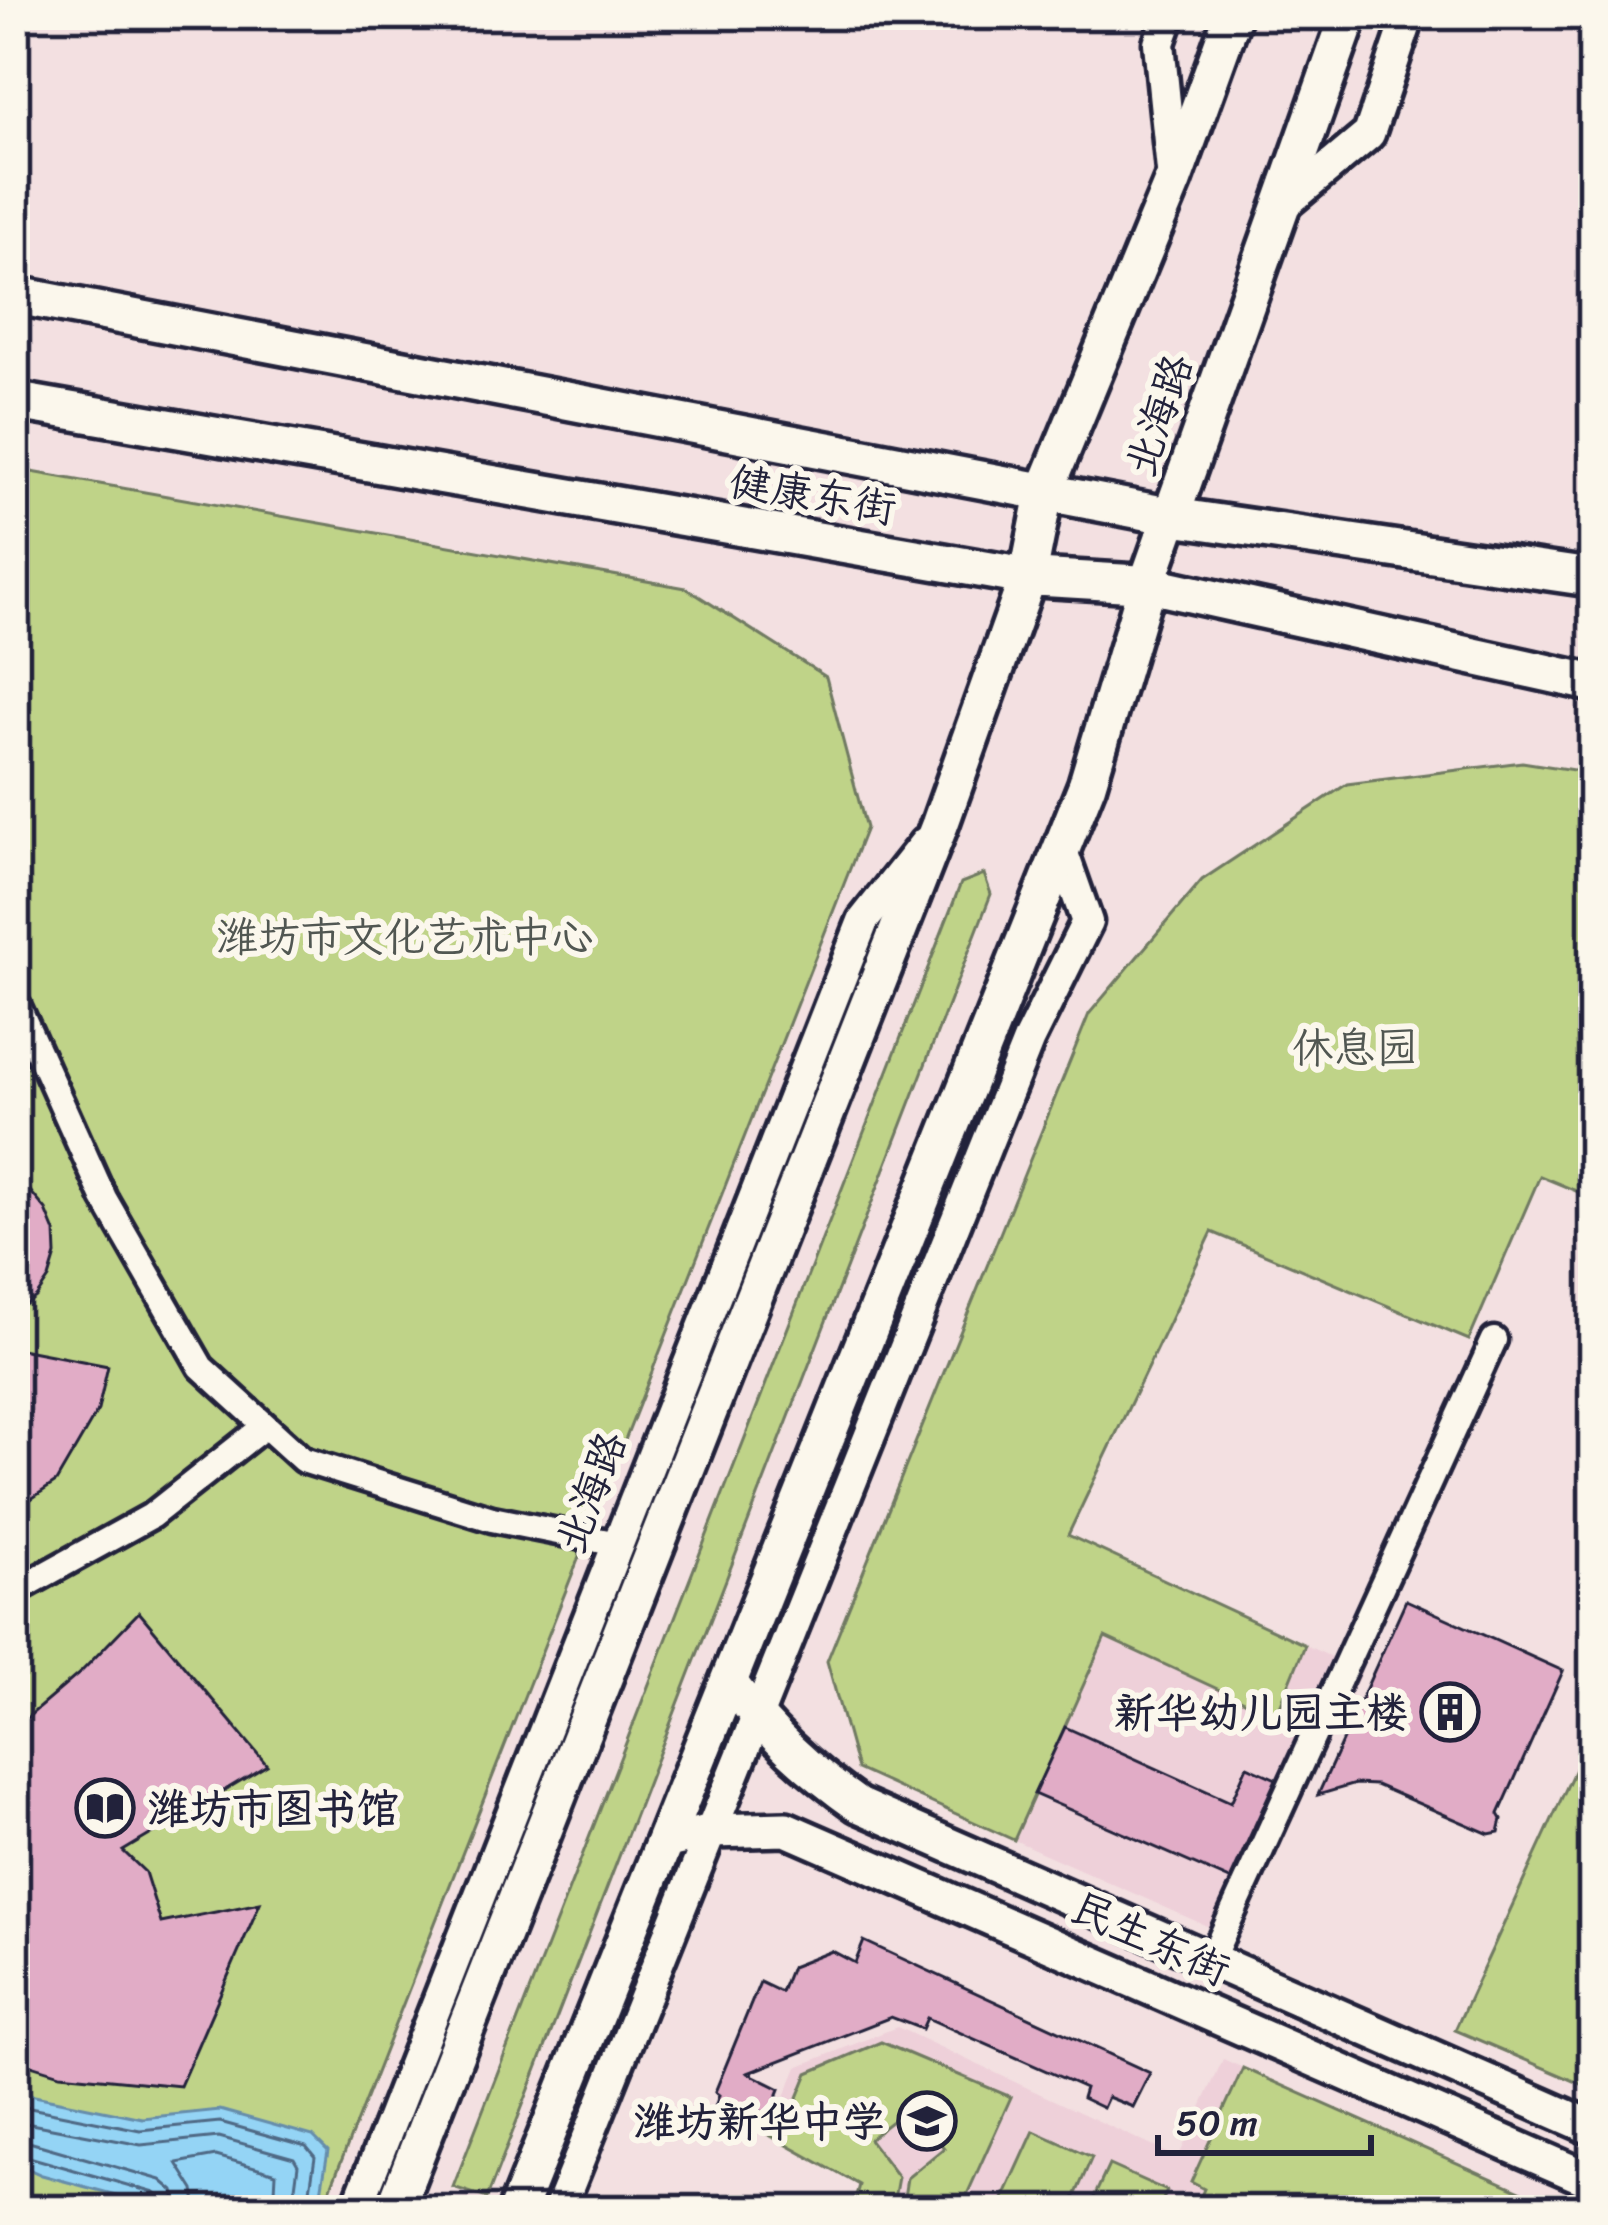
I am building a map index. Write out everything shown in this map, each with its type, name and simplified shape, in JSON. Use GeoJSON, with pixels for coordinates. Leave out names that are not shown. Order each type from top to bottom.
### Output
{"type":"FeatureCollection","features":[{"type":"Feature","properties":{"kind":"main road","name":"北海路"},"geometry":{"type":"LineString","coordinates":[[394,2210],[688,1415],[852,1000],[940,824],[1028,577],[1045,490],[1173,181],[1233,15]]}},
{"type":"Feature","properties":{"kind":"main road","name":"北海路"},"geometry":{"type":"LineString","coordinates":[[518,2210],[1087,785],[1170,516],[1348,15]]}},
{"type":"Feature","properties":{"kind":"main road","name":"健康东街"},"geometry":{"type":"LineString","coordinates":[[15,295],[1170,516],[1593,578]]}},
{"type":"Feature","properties":{"kind":"main road","name":"健康东街"},"geometry":{"type":"LineString","coordinates":[[15,401],[1028,577],[1147,584],[1593,682]]}},
{"type":"Feature","properties":{"kind":"main road","name":"民生东街"},"geometry":{"type":"LineString","coordinates":[[729,1680],[757,1720],[819,1778],[858,1805],[1593,2128]]}},
{"type":"Feature","properties":{"kind":"main road","name":"民生东街"},"geometry":{"type":"LineString","coordinates":[[664,1842],[712,1831],[786,1829],[1593,2181]]}},
{"type":"Feature","properties":{"kind":"street"},"geometry":{"type":"LineString","coordinates":[[1169,15],[1159,43],[1173,181]]}},
{"type":"Feature","properties":{"kind":"street"},"geometry":{"type":"LineString","coordinates":[[1279,209],[1369,134],[1409,15]]}},
{"type":"Feature","properties":{"kind":"street"},"geometry":{"type":"LineString","coordinates":[[559,2210],[1029,1039],[1088,922],[1061,848]]}},
{"type":"Feature","properties":{"kind":"street"},"geometry":{"type":"LineString","coordinates":[[15,1000],[104,1198],[201,1367],[302,1460],[492,1520],[618,1544]]}},
{"type":"Feature","properties":{"kind":"street"},"geometry":{"type":"LineString","coordinates":[[991,1022],[1029,1039]]}},
{"type":"Feature","properties":{"kind":"street"},"geometry":{"type":"LineString","coordinates":[[1211,1960],[1494,1340]]}},
{"type":"Feature","properties":{"kind":"street","name":"北海路"},"geometry":{"type":"LineString","coordinates":[[356,2210],[618,1544],[688,1415]]}},
{"type":"Feature","properties":{"kind":"street"},"geometry":{"type":"LineString","coordinates":[[15,1591],[151,1516],[266,1426]]}},
{"type":"Feature","properties":{"kind":"shaded area"},"geometry":{"type":"Polygon","coordinates":[[[1105,1637],[1276,1716],[1305,1645],[1362,1671],[1236,1939],[1014,1840],[1105,1637]]]}},
{"type":"Feature","properties":{"kind":"shaded area","name":"潍坊新华中学"},"geometry":{"type":"Polygon","coordinates":[[[897,2027],[1178,2158],[1223,2059],[1563,2210],[852,2210],[859,2185],[753,2126],[760,2111],[770,2115],[775,2104],[781,2106],[797,2067],[897,2027]]]}},
{"type":"Feature","properties":{"kind":"green space","name":"潍坊市文化艺术中心"},"geometry":{"type":"Polygon","coordinates":[[[15,469],[686,588],[826,677],[866,828],[322,2210],[15,2210],[15,469]]]}},
{"type":"Feature","properties":{"kind":"green space","name":"休息园"},"geometry":{"type":"Polygon","coordinates":[[[1522,762],[1593,773],[1593,1198],[1540,1176],[1469,1340],[1212,1232],[1068,1535],[1305,1645],[1276,1716],[1105,1637],[1014,1840],[857,1769],[827,1661],[1089,1014],[1202,880],[1347,784],[1522,762]]]}},
{"type":"Feature","properties":{"kind":"green space"},"geometry":{"type":"Polygon","coordinates":[[[984,874],[991,894],[487,2198],[453,2187],[961,883],[984,874]]]}},
{"type":"Feature","properties":{"kind":"green space"},"geometry":{"type":"Polygon","coordinates":[[[834,1030],[846,1036],[703,1395],[691,1391],[834,1030]]]}},
{"type":"Feature","properties":{"kind":"green space"},"geometry":{"type":"Polygon","coordinates":[[[986,1056],[1000,1062],[792,1592],[778,1588],[986,1056]]]}},
{"type":"Feature","properties":{"kind":"green space"},"geometry":{"type":"Polygon","coordinates":[[[676,1428],[688,1433],[481,1964],[468,1962],[676,1428]]]}},
{"type":"Feature","properties":{"kind":"green space"},"geometry":{"type":"Polygon","coordinates":[[[1593,1730],[1593,2089],[1455,2030],[1593,1730]]]}},
{"type":"Feature","properties":{"kind":"green space"},"geometry":{"type":"Polygon","coordinates":[[[672,1876],[677,1888],[620,2026],[606,2021],[660,1879],[672,1876]]]}},
{"type":"Feature","properties":{"kind":"green space"},"geometry":{"type":"Polygon","coordinates":[[[881,2042],[1011,2097],[960,2210],[902,2210],[907,2178],[944,2148],[911,2106],[869,2139],[898,2177],[892,2210],[852,2210],[859,2185],[753,2126],[760,2111],[788,2122],[808,2073],[881,2042]]]}},
{"type":"Feature","properties":{"kind":"green space"},"geometry":{"type":"Polygon","coordinates":[[[1243,2068],[1563,2210],[1484,2210],[1459,2199],[1453,2210],[1195,2210],[1204,2189],[1191,2182],[1243,2068]]]}},
{"type":"Feature","properties":{"kind":"green space"},"geometry":{"type":"Polygon","coordinates":[[[580,2083],[594,2090],[546,2210],[533,2210],[580,2083]]]}},
{"type":"Feature","properties":{"kind":"green space"},"geometry":{"type":"Polygon","coordinates":[[[1034,2131],[1092,2157],[1069,2210],[998,2210],[1034,2131]]]}},
{"type":"Feature","properties":{"kind":"green space"},"geometry":{"type":"Polygon","coordinates":[[[1109,2165],[1167,2191],[1158,2210],[1088,2210],[1109,2165]]]}},
{"type":"Feature","properties":{"kind":"water"},"geometry":{"type":"Polygon","coordinates":[[[15,2092],[142,2118],[220,2110],[313,2136],[328,2151],[318,2210],[171,2210],[42,2175],[15,2163],[15,2092]]]}},
{"type":"Feature","properties":{"kind":"building"},"geometry":{"type":"Polygon","coordinates":[[[15,1173],[46,1210],[55,1232],[56,1255],[36,1297],[15,1312],[15,1173]]]}},
{"type":"Feature","properties":{"kind":"building"},"geometry":{"type":"Polygon","coordinates":[[[15,1348],[108,1366],[98,1410],[56,1482],[15,1510],[15,1348]]]}},
{"type":"Feature","properties":{"kind":"building","name":"新华幼儿园主楼"},"geometry":{"type":"Polygon","coordinates":[[[1406,1600],[1563,1671],[1499,1814],[1499,1832],[1489,1834],[1376,1785],[1355,1784],[1318,1795],[1406,1600]]]}},
{"type":"Feature","properties":{"kind":"building","name":"潍坊市图书馆"},"geometry":{"type":"Polygon","coordinates":[[[139,1612],[267,1765],[123,1851],[145,1872],[161,1923],[260,1903],[180,2086],[60,2074],[15,2060],[15,1728],[81,1672],[139,1612]]]}},
{"type":"Feature","properties":{"kind":"building"},"geometry":{"type":"Polygon","coordinates":[[[1065,1727],[1231,1802],[1247,1766],[1276,1779],[1230,1880],[1034,1794],[1065,1727]]]}},
{"type":"Feature","properties":{"kind":"building"},"geometry":{"type":"Polygon","coordinates":[[[864,1941],[1150,2073],[1133,2107],[1108,2097],[1103,2108],[1082,2098],[1085,2088],[927,2018],[922,2029],[891,2017],[748,2073],[780,2089],[770,2115],[760,2111],[753,2126],[715,2107],[719,2095],[715,2092],[760,1982],[781,1992],[791,1967],[832,1951],[855,1963],[864,1941]]]}},
{"type":"Feature","properties":{"kind":"place","name":"新华幼儿园主楼"},"geometry":{"type":"Point","coordinates":[1450,1712]}},
{"type":"Feature","properties":{"kind":"place","name":"潍坊市图书馆"},"geometry":{"type":"Point","coordinates":[105,1808]}},
{"type":"Feature","properties":{"kind":"place","name":"潍坊新华中学"},"geometry":{"type":"Point","coordinates":[927,2121]}}]}
